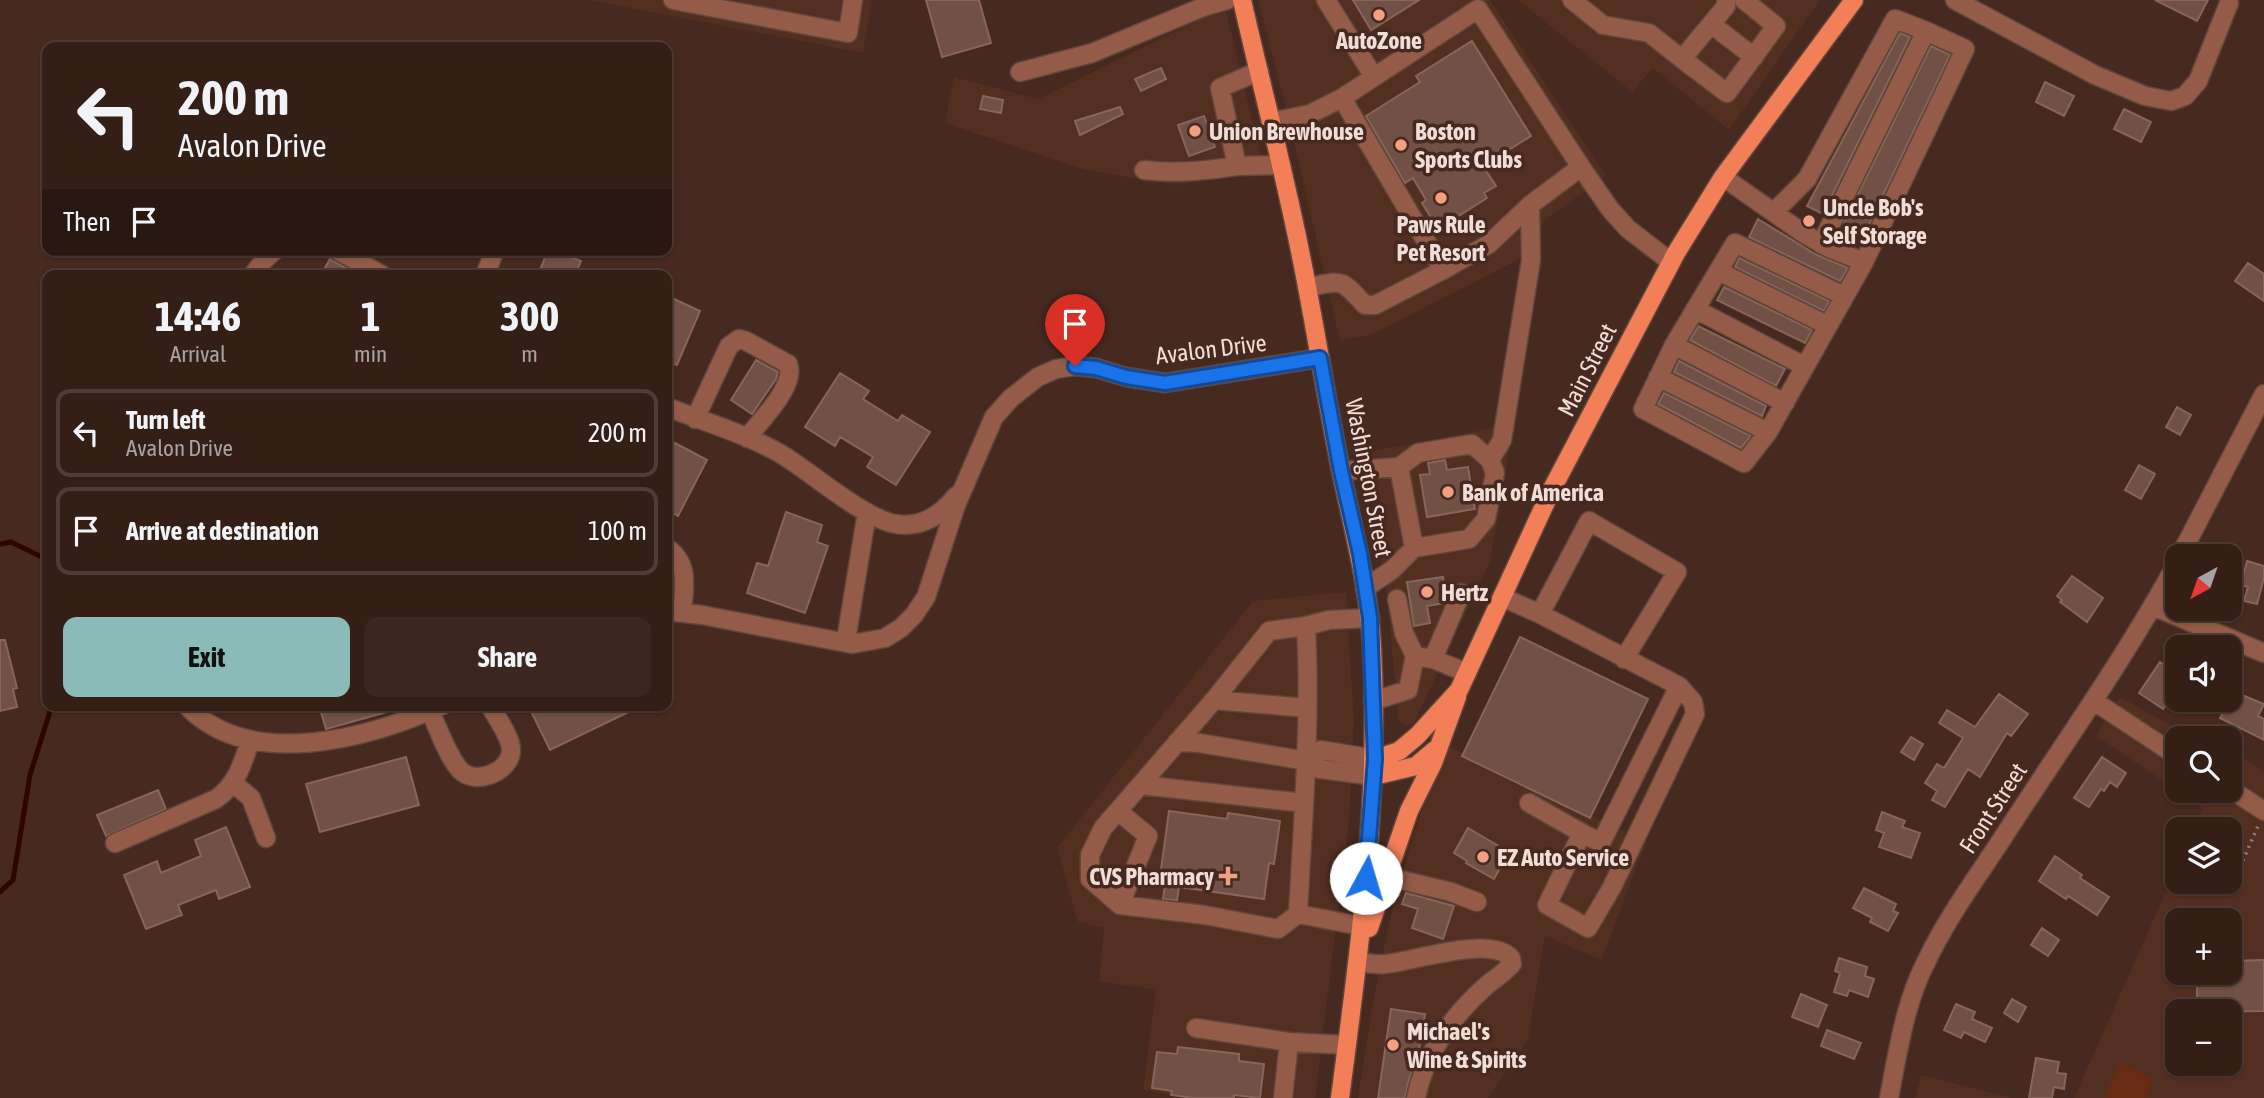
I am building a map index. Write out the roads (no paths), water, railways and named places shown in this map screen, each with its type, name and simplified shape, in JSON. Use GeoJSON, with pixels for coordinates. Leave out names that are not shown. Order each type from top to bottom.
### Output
{"type":"FeatureCollection","features":[{"type":"Feature","properties":{"kind":"main road","name":"Washington Street"},"geometry":{"type":"LineString","coordinates":[[1242,0],[1307,288],[1370,618],[1374,767],[1358,962],[1340,1098]]}},
{"type":"Feature","properties":{"kind":"main road","name":"Main Street"},"geometry":{"type":"LineString","coordinates":[[1374,767],[1417,736],[1463,682],[1551,491],[1671,262],[1723,177],[1854,0]]}},
{"type":"Feature","properties":{"kind":"main road"},"geometry":{"type":"LineString","coordinates":[[1358,962],[1409,811],[1440,745],[1463,682]]}},
{"type":"Feature","properties":{"kind":"main road"},"geometry":{"type":"LineString","coordinates":[[1374,767],[1416,766],[1440,745]]}},
{"type":"Feature","properties":{"kind":"street"},"geometry":{"type":"LineString","coordinates":[[673,0],[848,33],[853,0]]}},
{"type":"Feature","properties":{"kind":"street"},"geometry":{"type":"LineString","coordinates":[[1020,72],[1093,53],[1200,3],[1227,0]]}},
{"type":"Feature","properties":{"kind":"street"},"geometry":{"type":"LineString","coordinates":[[1326,0],[1374,77]]}},
{"type":"Feature","properties":{"kind":"street"},"geometry":{"type":"LineString","coordinates":[[1572,0],[1603,25],[1649,33],[1727,93],[1776,26],[1744,0]]}},
{"type":"Feature","properties":{"kind":"street"},"geometry":{"type":"LineString","coordinates":[[1682,59],[1726,6],[1726,0]]}},
{"type":"Feature","properties":{"kind":"street"},"geometry":{"type":"LineString","coordinates":[[1955,0],[2095,75],[2145,96],[2171,101],[2185,96],[2198,81],[2229,4]]}},
{"type":"Feature","properties":{"kind":"street"},"geometry":{"type":"LineString","coordinates":[[1271,122],[1310,114],[1342,98],[1475,4],[1610,209],[1628,229],[1671,262]]}},
{"type":"Feature","properties":{"kind":"street"},"geometry":{"type":"LineString","coordinates":[[1774,212],[1807,179],[1895,19],[1965,49],[1864,262],[1768,432],[1744,463],[1643,410],[1674,345],[1735,243],[1844,296]]}},
{"type":"Feature","properties":{"kind":"street"},"geometry":{"type":"LineString","coordinates":[[1711,24],[1754,57]]}},
{"type":"Feature","properties":{"kind":"street"},"geometry":{"type":"LineString","coordinates":[[1821,244],[1926,31]]}},
{"type":"Feature","properties":{"kind":"street"},"geometry":{"type":"LineString","coordinates":[[1237,166],[1220,88],[1259,71]]}},
{"type":"Feature","properties":{"kind":"street"},"geometry":{"type":"LineString","coordinates":[[1342,98],[1443,270]]}},
{"type":"Feature","properties":{"kind":"street"},"geometry":{"type":"LineString","coordinates":[[1144,170],[1206,171],[1237,166],[1281,165]]}},
{"type":"Feature","properties":{"kind":"street"},"geometry":{"type":"LineString","coordinates":[[1307,288],[1345,283],[1364,305],[1375,305],[1489,244],[1530,205],[1581,167]]}},
{"type":"Feature","properties":{"kind":"street"},"geometry":{"type":"LineString","coordinates":[[1723,177],[1821,244],[1864,262]]}},
{"type":"Feature","properties":{"kind":"street"},"geometry":{"type":"LineString","coordinates":[[1490,460],[1502,440],[1529,273],[1530,205]]}},
{"type":"Feature","properties":{"kind":"street"},"geometry":{"type":"LineString","coordinates":[[257,270],[268,256]]}},
{"type":"Feature","properties":{"kind":"street"},"geometry":{"type":"LineString","coordinates":[[348,256],[373,270]]}},
{"type":"Feature","properties":{"kind":"street"},"geometry":{"type":"LineString","coordinates":[[1718,271],[1827,326]]}},
{"type":"Feature","properties":{"kind":"street"},"geometry":{"type":"LineString","coordinates":[[1695,309],[1804,366]]}},
{"type":"Feature","properties":{"kind":"street"},"geometry":{"type":"LineString","coordinates":[[695,419],[729,346],[738,339],[746,341],[788,365],[790,377],[786,388],[747,438]]}},
{"type":"Feature","properties":{"kind":"street"},"geometry":{"type":"LineString","coordinates":[[1674,345],[1784,404]]}},
{"type":"Feature","properties":{"kind":"street","name":"Avalon Drive"},"geometry":{"type":"LineString","coordinates":[[674,611],[852,644],[885,638],[901,628],[914,615],[929,591],[941,547],[963,488],[994,417],[1038,377],[1056,369],[1075,366],[1165,383],[1320,358]]}},
{"type":"Feature","properties":{"kind":"street"},"geometry":{"type":"LineString","coordinates":[[1658,377],[1768,432]]}},
{"type":"Feature","properties":{"kind":"street"},"geometry":{"type":"LineString","coordinates":[[2186,544],[2264,394]]}},
{"type":"Feature","properties":{"kind":"street","name":"Avalon Drive"},"geometry":{"type":"LineString","coordinates":[[672,409],[747,438],[780,454],[867,512],[887,522],[899,524],[929,520],[941,512],[963,488]]}},
{"type":"Feature","properties":{"kind":"street"},"geometry":{"type":"LineString","coordinates":[[1341,471],[1399,467],[1418,453],[1472,444],[1490,460],[1495,473],[1486,519],[1469,539],[1414,548],[1392,570],[1365,588]]}},
{"type":"Feature","properties":{"kind":"street"},"geometry":{"type":"LineString","coordinates":[[1399,467],[1414,548]]}},
{"type":"Feature","properties":{"kind":"street"},"geometry":{"type":"LineString","coordinates":[[852,644],[847,634],[867,512]]}},
{"type":"Feature","properties":{"kind":"street"},"geometry":{"type":"LineString","coordinates":[[1540,614],[1589,521],[1677,572],[1624,659]]}},
{"type":"Feature","properties":{"kind":"street"},"geometry":{"type":"LineString","coordinates":[[672,552],[683,565],[685,578],[674,611]]}},
{"type":"Feature","properties":{"kind":"street","name":"Front Street"},"geometry":{"type":"LineString","coordinates":[[1889,1098],[1901,1033],[1926,961],[1952,915],[2094,701],[2165,584]]}},
{"type":"Feature","properties":{"kind":"street"},"geometry":{"type":"LineString","coordinates":[[1373,701],[1408,690],[1461,593]]}},
{"type":"Feature","properties":{"kind":"street"},"geometry":{"type":"LineString","coordinates":[[1502,597],[1679,686],[1693,702],[1695,714],[1612,887],[1588,928],[1547,905],[1582,833]]}},
{"type":"Feature","properties":{"kind":"street"},"geometry":{"type":"LineString","coordinates":[[1397,599],[1404,633],[1424,657],[1463,682]]}},
{"type":"Feature","properties":{"kind":"street"},"geometry":{"type":"LineString","coordinates":[[2153,606],[2264,653]]}},
{"type":"Feature","properties":{"kind":"street"},"geometry":{"type":"LineString","coordinates":[[1361,926],[1298,914],[1278,929],[1205,915],[1120,905],[1090,879],[1090,855],[1103,828],[1214,700],[1269,631],[1329,620],[1370,618]]}},
{"type":"Feature","properties":{"kind":"street"},"geometry":{"type":"LineString","coordinates":[[1298,914],[1307,761],[1306,626]]}},
{"type":"Feature","properties":{"kind":"street"},"geometry":{"type":"LineString","coordinates":[[1529,803],[1601,843],[1679,686]]}},
{"type":"Feature","properties":{"kind":"street"},"geometry":{"type":"LineString","coordinates":[[1214,700],[1307,708]]}},
{"type":"Feature","properties":{"kind":"street"},"geometry":{"type":"LineString","coordinates":[[2094,701],[2165,748]]}},
{"type":"Feature","properties":{"kind":"street"},"geometry":{"type":"LineString","coordinates":[[192,711],[216,729],[250,741],[320,741],[376,731],[429,711]]}},
{"type":"Feature","properties":{"kind":"street"},"geometry":{"type":"LineString","coordinates":[[438,711],[460,770],[478,779],[502,766],[511,754],[510,745],[493,711]]}},
{"type":"Feature","properties":{"kind":"street"},"geometry":{"type":"LineString","coordinates":[[116,843],[216,799],[233,783],[250,741]]}},
{"type":"Feature","properties":{"kind":"street"},"geometry":{"type":"LineString","coordinates":[[1177,742],[1199,743],[1307,761],[1321,750],[1374,767]]}},
{"type":"Feature","properties":{"kind":"street"},"geometry":{"type":"LineString","coordinates":[[233,783],[251,798],[266,838]]}},
{"type":"Feature","properties":{"kind":"street"},"geometry":{"type":"LineString","coordinates":[[1141,785],[1304,803]]}},
{"type":"Feature","properties":{"kind":"street"},"geometry":{"type":"LineString","coordinates":[[2242,799],[2262,816]]}},
{"type":"Feature","properties":{"kind":"street"},"geometry":{"type":"LineString","coordinates":[[1118,811],[1148,836],[1120,905]]}},
{"type":"Feature","properties":{"kind":"street"},"geometry":{"type":"LineString","coordinates":[[1385,876],[1451,891],[1477,902]]}},
{"type":"Feature","properties":{"kind":"street"},"geometry":{"type":"LineString","coordinates":[[1358,962],[1395,963],[1462,949],[1501,950],[1511,958],[1512,964],[1463,1010],[1431,1053],[1416,1098]]}},
{"type":"Feature","properties":{"kind":"street"},"geometry":{"type":"LineString","coordinates":[[1196,1028],[1289,1042],[1347,1045]]}},
{"type":"Feature","properties":{"kind":"street"},"geometry":{"type":"LineString","coordinates":[[1283,1098],[1289,1042]]}},
{"type":"Feature","properties":{"kind":"waterway"},"geometry":{"type":"LineString","coordinates":[[0,544],[11,542],[42,557]]}},
{"type":"Feature","properties":{"kind":"waterway"},"geometry":{"type":"LineString","coordinates":[[0,892],[13,880],[30,775],[50,711]]}},
{"type":"Feature","properties":{"kind":"place","name":"AutoZone"},"geometry":{"type":"Point","coordinates":[1379,15]}},
{"type":"Feature","properties":{"kind":"place","name":"Union Brewhouse"},"geometry":{"type":"Point","coordinates":[1195,131]}},
{"type":"Feature","properties":{"kind":"place","name":"Boston Sports Clubs"},"geometry":{"type":"Point","coordinates":[1401,145]}},
{"type":"Feature","properties":{"kind":"place","name":"Paws Rule Pet Resort"},"geometry":{"type":"Point","coordinates":[1441,198]}},
{"type":"Feature","properties":{"kind":"place","name":"Uncle Bob's Self Storage"},"geometry":{"type":"Point","coordinates":[1809,221]}},
{"type":"Feature","properties":{"kind":"place","name":"Bank of America"},"geometry":{"type":"Point","coordinates":[1448,492]}},
{"type":"Feature","properties":{"kind":"place","name":"Hertz"},"geometry":{"type":"Point","coordinates":[1427,592]}},
{"type":"Feature","properties":{"kind":"place","name":"EZ Auto Service"},"geometry":{"type":"Point","coordinates":[1483,857]}},
{"type":"Feature","properties":{"kind":"place","name":"CVS Pharmacy"},"geometry":{"type":"Point","coordinates":[1228,876]}},
{"type":"Feature","properties":{"kind":"place","name":"Michael's Wine & Spirits"},"geometry":{"type":"Point","coordinates":[1393,1045]}}]}
